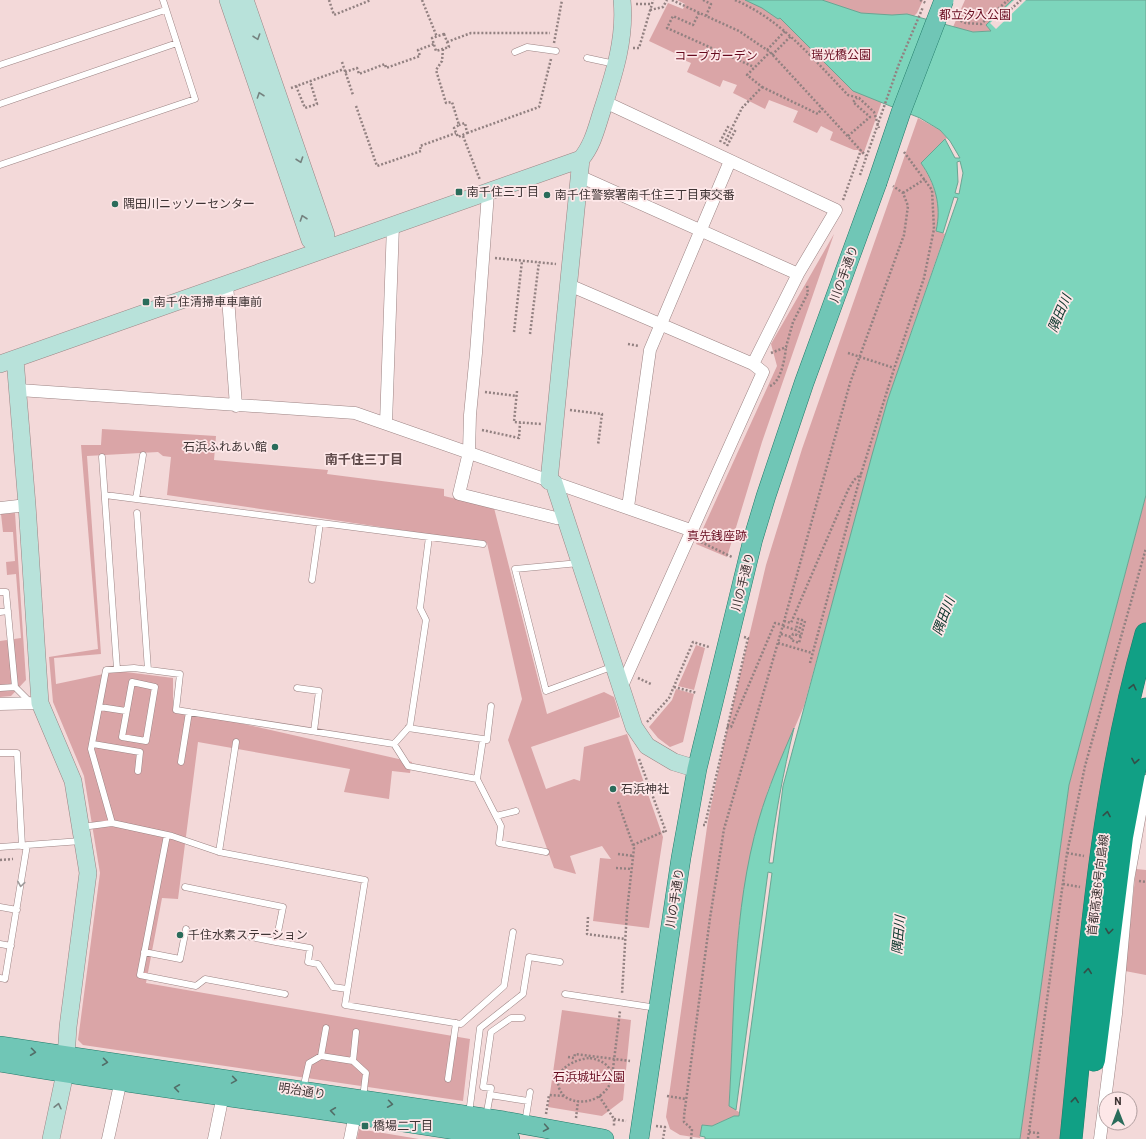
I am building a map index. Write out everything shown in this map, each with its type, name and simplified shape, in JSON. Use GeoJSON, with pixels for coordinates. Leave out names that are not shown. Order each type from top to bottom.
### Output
{"type":"FeatureCollection","features":[{"type":"Feature","properties":{"kind":"highway","name":"首都高速6号向島線"},"geometry":{"type":"LineString","coordinates":[[1071,1139],[1093,916],[1106,818],[1123,728],[1146,634]]}},
{"type":"Feature","properties":{"kind":"highway","name":"首都高速6号向島線"},"geometry":{"type":"LineString","coordinates":[[1086,1139],[1110,918],[1122,837],[1146,709]]}},
{"type":"Feature","properties":{"kind":"main road","name":"川の手通り"},"geometry":{"type":"LineString","coordinates":[[639,1139],[681,858],[697,769],[766,496],[804,383],[876,181],[944,0]]}},
{"type":"Feature","properties":{"kind":"main road","name":"明治通り"},"geometry":{"type":"LineString","coordinates":[[0,1046],[121,1080],[223,1095],[477,1117],[524,1125],[609,1134]]}},
{"type":"Feature","properties":{"kind":"main road","name":"明治通り"},"geometry":{"type":"LineString","coordinates":[[0,1062],[66,1065],[303,1091],[449,1134],[510,1139]]}},
{"type":"Feature","properties":{"kind":"street"},"geometry":{"type":"LineString","coordinates":[[228,0],[310,240],[323,250]]}},
{"type":"Feature","properties":{"kind":"street"},"geometry":{"type":"LineString","coordinates":[[245,0],[326,235],[323,250]]}},
{"type":"Feature","properties":{"kind":"street"},"geometry":{"type":"LineString","coordinates":[[627,2],[616,65],[590,146],[581,159],[552,482],[615,665],[627,680],[634,727],[646,746],[674,762],[697,769]]}},
{"type":"Feature","properties":{"kind":"street"},"geometry":{"type":"LineString","coordinates":[[605,102],[836,210],[801,278],[753,364]]}},
{"type":"Feature","properties":{"kind":"street"},"geometry":{"type":"LineString","coordinates":[[51,1139],[66,1065],[68,1027],[88,873],[73,781],[35,703],[27,505],[19,390],[8,362],[393,225],[484,188],[581,159]]}},
{"type":"Feature","properties":{"kind":"street"},"geometry":{"type":"LineString","coordinates":[[628,507],[650,350],[699,231],[730,161]]}},
{"type":"Feature","properties":{"kind":"street"},"geometry":{"type":"LineString","coordinates":[[579,176],[801,278]]}},
{"type":"Feature","properties":{"kind":"street"},"geometry":{"type":"LineString","coordinates":[[484,188],[483,256],[472,390],[469,452],[459,494],[556,518],[565,518]]}},
{"type":"Feature","properties":{"kind":"street"},"geometry":{"type":"LineString","coordinates":[[386,423],[393,225]]}},
{"type":"Feature","properties":{"kind":"street"},"geometry":{"type":"LineString","coordinates":[[227,284],[236,406]]}},
{"type":"Feature","properties":{"kind":"street"},"geometry":{"type":"LineString","coordinates":[[569,285],[753,364],[763,372],[698,534],[627,680]]}},
{"type":"Feature","properties":{"kind":"street"},"geometry":{"type":"LineString","coordinates":[[19,390],[355,413],[628,507],[698,534]]}},
{"type":"Feature","properties":{"kind":"street"},"geometry":{"type":"LineString","coordinates":[[0,508],[27,505]]}},
{"type":"Feature","properties":{"kind":"street"},"geometry":{"type":"LineString","coordinates":[[0,704],[35,703]]}},
{"type":"Feature","properties":{"kind":"street"},"geometry":{"type":"LineString","coordinates":[[1100,1139],[1116,1014],[1128,880],[1146,781]]}},
{"type":"Feature","properties":{"kind":"street"},"geometry":{"type":"LineString","coordinates":[[108,1139],[121,1080]]}},
{"type":"Feature","properties":{"kind":"street"},"geometry":{"type":"LineString","coordinates":[[214,1139],[223,1095]]}},
{"type":"Feature","properties":{"kind":"street"},"geometry":{"type":"LineString","coordinates":[[350,1139],[359,1107]]}},
{"type":"Feature","properties":{"kind":"lane"},"geometry":{"type":"LineString","coordinates":[[0,165],[195,99],[163,0]]}},
{"type":"Feature","properties":{"kind":"lane"},"geometry":{"type":"LineString","coordinates":[[0,65],[165,10]]}},
{"type":"Feature","properties":{"kind":"lane"},"geometry":{"type":"LineString","coordinates":[[0,104],[177,43]]}},
{"type":"Feature","properties":{"kind":"lane"},"geometry":{"type":"LineString","coordinates":[[514,52],[527,48],[555,51]]}},
{"type":"Feature","properties":{"kind":"lane"},"geometry":{"type":"LineString","coordinates":[[587,58],[616,65]]}},
{"type":"Feature","properties":{"kind":"lane"},"geometry":{"type":"LineString","coordinates":[[136,499],[143,455]]}},
{"type":"Feature","properties":{"kind":"lane"},"geometry":{"type":"LineString","coordinates":[[102,457],[117,669]]}},
{"type":"Feature","properties":{"kind":"lane"},"geometry":{"type":"LineString","coordinates":[[105,495],[483,544]]}},
{"type":"Feature","properties":{"kind":"lane"},"geometry":{"type":"LineString","coordinates":[[136,513],[148,670]]}},
{"type":"Feature","properties":{"kind":"lane"},"geometry":{"type":"LineString","coordinates":[[312,580],[320,523]]}},
{"type":"Feature","properties":{"kind":"lane"},"geometry":{"type":"LineString","coordinates":[[394,744],[410,726],[426,620],[420,608],[429,537]]}},
{"type":"Feature","properties":{"kind":"lane"},"geometry":{"type":"LineString","coordinates":[[580,563],[516,569],[546,691],[615,665]]}},
{"type":"Feature","properties":{"kind":"lane"},"geometry":{"type":"LineString","coordinates":[[0,592],[6,592],[15,687]]}},
{"type":"Feature","properties":{"kind":"lane"},"geometry":{"type":"LineString","coordinates":[[0,612],[8,611]]}},
{"type":"Feature","properties":{"kind":"lane"},"geometry":{"type":"LineString","coordinates":[[112,823],[92,749],[106,670],[134,668],[180,674],[176,710],[394,744],[408,766],[477,779]]}},
{"type":"Feature","properties":{"kind":"lane"},"geometry":{"type":"LineString","coordinates":[[132,682],[155,687],[146,741],[122,737],[126,711],[132,682]]}},
{"type":"Feature","properties":{"kind":"lane"},"geometry":{"type":"LineString","coordinates":[[0,688],[15,687],[35,703]]}},
{"type":"Feature","properties":{"kind":"lane"},"geometry":{"type":"LineString","coordinates":[[297,688],[319,692],[314,731]]}},
{"type":"Feature","properties":{"kind":"lane"},"geometry":{"type":"LineString","coordinates":[[408,728],[487,740],[491,706]]}},
{"type":"Feature","properties":{"kind":"lane"},"geometry":{"type":"LineString","coordinates":[[100,707],[126,711]]}},
{"type":"Feature","properties":{"kind":"lane"},"geometry":{"type":"LineString","coordinates":[[181,762],[189,712]]}},
{"type":"Feature","properties":{"kind":"lane"},"geometry":{"type":"LineString","coordinates":[[483,740],[477,779],[501,826],[499,843],[546,852]]}},
{"type":"Feature","properties":{"kind":"lane"},"geometry":{"type":"LineString","coordinates":[[219,852],[236,742]]}},
{"type":"Feature","properties":{"kind":"lane"},"geometry":{"type":"LineString","coordinates":[[93,744],[140,752],[138,771]]}},
{"type":"Feature","properties":{"kind":"lane"},"geometry":{"type":"LineString","coordinates":[[0,753],[17,753],[25,846],[17,910],[5,979],[0,978]]}},
{"type":"Feature","properties":{"kind":"lane"},"geometry":{"type":"LineString","coordinates":[[496,816],[516,810]]}},
{"type":"Feature","properties":{"kind":"lane"},"geometry":{"type":"LineString","coordinates":[[0,847],[25,846],[82,834],[112,823],[166,835],[219,852],[365,880],[345,1005],[461,1024],[504,986],[513,932]]}},
{"type":"Feature","properties":{"kind":"lane"},"geometry":{"type":"LineString","coordinates":[[166,835],[140,975],[196,986],[205,979],[285,994]]}},
{"type":"Feature","properties":{"kind":"lane"},"geometry":{"type":"LineString","coordinates":[[185,887],[283,907],[276,942]]}},
{"type":"Feature","properties":{"kind":"lane"},"geometry":{"type":"LineString","coordinates":[[0,907],[17,910]]}},
{"type":"Feature","properties":{"kind":"lane"},"geometry":{"type":"LineString","coordinates":[[144,952],[180,959],[186,929]]}},
{"type":"Feature","properties":{"kind":"lane"},"geometry":{"type":"LineString","coordinates":[[251,937],[310,948],[308,962],[318,964],[332,987],[347,989]]}},
{"type":"Feature","properties":{"kind":"lane"},"geometry":{"type":"LineString","coordinates":[[0,944],[11,946]]}},
{"type":"Feature","properties":{"kind":"lane"},"geometry":{"type":"LineString","coordinates":[[477,1117],[480,1028],[523,994],[529,957],[560,962]]}},
{"type":"Feature","properties":{"kind":"lane"},"geometry":{"type":"LineString","coordinates":[[566,994],[658,1008]]}},
{"type":"Feature","properties":{"kind":"lane"},"geometry":{"type":"LineString","coordinates":[[477,1117],[490,1095],[491,1088],[483,1087],[491,1032],[511,1018],[522,1018]]}},
{"type":"Feature","properties":{"kind":"lane"},"geometry":{"type":"LineString","coordinates":[[448,1079],[456,1023]]}},
{"type":"Feature","properties":{"kind":"lane"},"geometry":{"type":"LineString","coordinates":[[321,1056],[326,1028]]}},
{"type":"Feature","properties":{"kind":"lane"},"geometry":{"type":"LineString","coordinates":[[353,1061],[356,1032]]}},
{"type":"Feature","properties":{"kind":"lane"},"geometry":{"type":"LineString","coordinates":[[303,1091],[309,1063],[321,1056],[353,1061],[366,1073],[359,1107]]}},
{"type":"Feature","properties":{"kind":"lane"},"geometry":{"type":"LineString","coordinates":[[524,1125],[530,1092]]}},
{"type":"Feature","properties":{"kind":"lane"},"geometry":{"type":"LineString","coordinates":[[490,1095],[528,1101]]}},
{"type":"Feature","properties":{"kind":"path"},"geometry":{"type":"LineString","coordinates":[[329,0],[334,15],[371,0]]}},
{"type":"Feature","properties":{"kind":"path"},"geometry":{"type":"LineString","coordinates":[[422,0],[437,37]]}},
{"type":"Feature","properties":{"kind":"path"},"geometry":{"type":"LineString","coordinates":[[468,133],[464,124],[454,128],[458,137],[463,136],[539,107],[555,51],[562,0]]}},
{"type":"Feature","properties":{"kind":"path"},"geometry":{"type":"LineString","coordinates":[[629,49],[639,48],[653,0]]}},
{"type":"Feature","properties":{"kind":"path"},"geometry":{"type":"LineString","coordinates":[[650,10],[663,7],[667,0]]}},
{"type":"Feature","properties":{"kind":"path"},"geometry":{"type":"LineString","coordinates":[[672,0],[739,31],[768,51],[866,156],[876,181],[903,193],[908,206],[904,235],[850,383],[781,634],[724,829],[709,926],[686,1099],[684,1122],[692,1129],[690,1139]]}},
{"type":"Feature","properties":{"kind":"path"},"geometry":{"type":"LineString","coordinates":[[703,0],[711,4],[706,16]]}},
{"type":"Feature","properties":{"kind":"path"},"geometry":{"type":"LineString","coordinates":[[736,0],[761,12],[785,31],[848,95],[857,98],[869,108]]}},
{"type":"Feature","properties":{"kind":"path"},"geometry":{"type":"LineString","coordinates":[[866,156],[899,64],[925,0]]}},
{"type":"Feature","properties":{"kind":"path"},"geometry":{"type":"LineString","coordinates":[[981,24],[1008,0]]}},
{"type":"Feature","properties":{"kind":"path"},"geometry":{"type":"LineString","coordinates":[[999,20],[1021,0]]}},
{"type":"Feature","properties":{"kind":"path"},"geometry":{"type":"LineString","coordinates":[[627,2],[652,4]]}},
{"type":"Feature","properties":{"kind":"path"},"geometry":{"type":"LineString","coordinates":[[699,13],[693,25],[673,16],[667,28],[754,67]]}},
{"type":"Feature","properties":{"kind":"path"},"geometry":{"type":"LineString","coordinates":[[785,31],[747,75],[762,87],[818,114],[822,108]]}},
{"type":"Feature","properties":{"kind":"path"},"geometry":{"type":"LineString","coordinates":[[447,42],[471,33],[550,33]]}},
{"type":"Feature","properties":{"kind":"path"},"geometry":{"type":"LineString","coordinates":[[444,34],[448,47],[436,51],[432,38],[437,37],[444,34]]}},
{"type":"Feature","properties":{"kind":"path"},"geometry":{"type":"LineString","coordinates":[[772,55],[791,36]]}},
{"type":"Feature","properties":{"kind":"path"},"geometry":{"type":"LineString","coordinates":[[290,88],[357,68],[359,74],[385,64],[386,68],[420,56],[418,50],[434,44]]}},
{"type":"Feature","properties":{"kind":"path"},"geometry":{"type":"LineString","coordinates":[[443,49],[442,61],[436,70],[446,103],[452,102],[459,126]]}},
{"type":"Feature","properties":{"kind":"path"},"geometry":{"type":"LineString","coordinates":[[342,62],[353,95]]}},
{"type":"Feature","properties":{"kind":"path"},"geometry":{"type":"LineString","coordinates":[[296,86],[305,108],[317,104],[310,81]]}},
{"type":"Feature","properties":{"kind":"path"},"geometry":{"type":"LineString","coordinates":[[723,147],[742,108],[762,87]]}},
{"type":"Feature","properties":{"kind":"path"},"geometry":{"type":"LineString","coordinates":[[848,136],[870,117],[853,102],[857,98]]}},
{"type":"Feature","properties":{"kind":"path"},"geometry":{"type":"LineString","coordinates":[[356,106],[377,166],[421,150],[420,146],[456,133]]}},
{"type":"Feature","properties":{"kind":"path"},"geometry":{"type":"LineString","coordinates":[[719,145],[728,125]]}},
{"type":"Feature","properties":{"kind":"path"},"geometry":{"type":"LineString","coordinates":[[726,148],[736,129]]}},
{"type":"Feature","properties":{"kind":"path"},"geometry":{"type":"LineString","coordinates":[[463,136],[484,188]]}},
{"type":"Feature","properties":{"kind":"path"},"geometry":{"type":"LineString","coordinates":[[836,210],[840,208],[861,150]]}},
{"type":"Feature","properties":{"kind":"path"},"geometry":{"type":"LineString","coordinates":[[810,663],[862,474],[894,368],[924,278],[934,229],[932,190],[908,156]]}},
{"type":"Feature","properties":{"kind":"path"},"geometry":{"type":"LineString","coordinates":[[903,193],[925,179]]}},
{"type":"Feature","properties":{"kind":"path"},"geometry":{"type":"LineString","coordinates":[[483,256],[562,265]]}},
{"type":"Feature","properties":{"kind":"path"},"geometry":{"type":"LineString","coordinates":[[514,332],[522,261]]}},
{"type":"Feature","properties":{"kind":"path"},"geometry":{"type":"LineString","coordinates":[[530,334],[539,262]]}},
{"type":"Feature","properties":{"kind":"path"},"geometry":{"type":"LineString","coordinates":[[766,385],[773,386],[776,381],[785,358],[786,347],[793,322],[808,293],[807,285],[801,278]]}},
{"type":"Feature","properties":{"kind":"path"},"geometry":{"type":"LineString","coordinates":[[771,353],[786,347]]}},
{"type":"Feature","properties":{"kind":"path"},"geometry":{"type":"LineString","coordinates":[[848,353],[894,368]]}},
{"type":"Feature","properties":{"kind":"path"},"geometry":{"type":"LineString","coordinates":[[472,390],[517,396]]}},
{"type":"Feature","properties":{"kind":"path"},"geometry":{"type":"LineString","coordinates":[[517,391],[514,422],[545,425]]}},
{"type":"Feature","properties":{"kind":"path"},"geometry":{"type":"LineString","coordinates":[[564,409],[602,414],[598,445]]}},
{"type":"Feature","properties":{"kind":"path"},"geometry":{"type":"LineString","coordinates":[[470,428],[501,432],[519,438],[520,423]]}},
{"type":"Feature","properties":{"kind":"path"},"geometry":{"type":"LineString","coordinates":[[784,621],[791,623],[848,490],[854,480],[862,474]]}},
{"type":"Feature","properties":{"kind":"path"},"geometry":{"type":"LineString","coordinates":[[698,534],[700,543],[732,557]]}},
{"type":"Feature","properties":{"kind":"path"},"geometry":{"type":"LineString","coordinates":[[1028,1139],[1067,853],[1085,766],[1146,548]]}},
{"type":"Feature","properties":{"kind":"path"},"geometry":{"type":"LineString","coordinates":[[727,726],[732,727],[774,623],[796,630],[798,619],[802,620],[799,643],[791,640],[791,637],[781,634]]}},
{"type":"Feature","properties":{"kind":"path"},"geometry":{"type":"LineString","coordinates":[[799,636],[805,621]]}},
{"type":"Feature","properties":{"kind":"path"},"geometry":{"type":"LineString","coordinates":[[791,637],[792,634],[799,636]]}},
{"type":"Feature","properties":{"kind":"path"},"geometry":{"type":"LineString","coordinates":[[700,824],[705,825],[748,638],[743,637]]}},
{"type":"Feature","properties":{"kind":"path"},"geometry":{"type":"LineString","coordinates":[[644,725],[669,698],[693,642],[709,647]]}},
{"type":"Feature","properties":{"kind":"path"},"geometry":{"type":"LineString","coordinates":[[778,643],[812,653]]}},
{"type":"Feature","properties":{"kind":"path"},"geometry":{"type":"LineString","coordinates":[[627,680],[651,684]]}},
{"type":"Feature","properties":{"kind":"path"},"geometry":{"type":"LineString","coordinates":[[674,687],[697,693]]}},
{"type":"Feature","properties":{"kind":"path"},"geometry":{"type":"LineString","coordinates":[[633,845],[666,832],[637,753]]}},
{"type":"Feature","properties":{"kind":"path"},"geometry":{"type":"LineString","coordinates":[[546,1116],[549,1095],[564,1096],[578,1101],[591,1100],[606,1091],[612,1078],[621,1003],[625,939],[633,856],[633,845],[618,802]]}},
{"type":"Feature","properties":{"kind":"path"},"geometry":{"type":"LineString","coordinates":[[1067,853],[1091,857]]}},
{"type":"Feature","properties":{"kind":"path"},"geometry":{"type":"LineString","coordinates":[[618,854],[633,856]]}},
{"type":"Feature","properties":{"kind":"path"},"geometry":{"type":"LineString","coordinates":[[0,860],[13,859]]}},
{"type":"Feature","properties":{"kind":"path"},"geometry":{"type":"LineString","coordinates":[[616,868],[632,869]]}},
{"type":"Feature","properties":{"kind":"path"},"geometry":{"type":"LineString","coordinates":[[1063,884],[1087,888]]}},
{"type":"Feature","properties":{"kind":"path"},"geometry":{"type":"LineString","coordinates":[[588,917],[587,934],[625,939]]}},
{"type":"Feature","properties":{"kind":"path"},"geometry":{"type":"LineString","coordinates":[[568,1057],[574,1058],[575,1054],[630,1061]]}},
{"type":"Feature","properties":{"kind":"path"},"geometry":{"type":"LineString","coordinates":[[564,1096],[559,1088],[558,1079],[564,1068],[575,1061],[590,1058],[600,1061],[607,1066],[612,1078]]}},
{"type":"Feature","properties":{"kind":"path"},"geometry":{"type":"LineString","coordinates":[[599,1096],[614,1119],[626,1121]]}},
{"type":"Feature","properties":{"kind":"path"},"geometry":{"type":"LineString","coordinates":[[667,1096],[686,1099]]}},
{"type":"Feature","properties":{"kind":"path"},"geometry":{"type":"LineString","coordinates":[[576,1120],[578,1101]]}},
{"type":"Feature","properties":{"kind":"path"},"geometry":{"type":"LineString","coordinates":[[609,1134],[614,1119]]}},
{"type":"Feature","properties":{"kind":"path"},"geometry":{"type":"LineString","coordinates":[[656,1126],[665,1127],[663,1139]]}},
{"type":"Feature","properties":{"kind":"path"},"geometry":{"type":"LineString","coordinates":[[1029,1132],[1038,1133],[1038,1139]]}},
{"type":"Feature","properties":{"kind":"green space","name":"瑞光橋公園"},"geometry":{"type":"Polygon","coordinates":[[[677,0],[923,0],[917,13],[911,19],[863,155],[858,150],[854,150],[830,140],[833,132],[821,126],[817,133],[793,122],[798,111],[769,100],[765,109],[733,93],[737,85],[723,80],[720,87],[687,72],[691,63],[684,60],[685,58],[649,41],[668,3],[683,9],[685,4],[677,0]]]}},
{"type":"Feature","properties":{"kind":"green space","name":"都立汐入公園"},"geometry":{"type":"Polygon","coordinates":[[[965,0],[1012,0],[986,25],[991,31],[973,32],[953,27],[965,0]]]}},
{"type":"Feature","properties":{"kind":"green space"},"geometry":{"type":"Polygon","coordinates":[[[918,118],[940,130],[947,138],[921,163],[934,187],[936,195],[939,212],[937,230],[945,234],[888,399],[804,706],[768,790],[759,820],[739,924],[729,1106],[739,1112],[739,1116],[734,1116],[712,1126],[702,1125],[700,1138],[680,1135],[670,1129],[666,1117],[708,820],[728,725],[766,565],[802,449],[918,118]]]}},
{"type":"Feature","properties":{"kind":"green space","name":"真先銭座跡"},"geometry":{"type":"Polygon","coordinates":[[[834,234],[762,442],[727,557],[696,544],[777,366],[771,344],[834,234]]]}},
{"type":"Feature","properties":{"kind":"green space"},"geometry":{"type":"Polygon","coordinates":[[[102,429],[216,436],[214,460],[328,470],[327,474],[444,489],[444,496],[494,508],[547,714],[604,692],[614,697],[620,717],[531,747],[546,789],[574,779],[580,781],[584,747],[627,734],[663,837],[649,928],[593,921],[600,858],[611,859],[602,846],[570,856],[576,874],[554,868],[508,740],[522,699],[487,543],[167,495],[171,457],[163,456],[158,452],[87,456],[101,654],[54,658],[56,684],[118,671],[173,678],[173,708],[412,762],[410,773],[392,771],[389,799],[344,792],[350,769],[198,742],[178,899],[162,898],[146,983],[470,1039],[463,1101],[83,1045],[78,1040],[100,873],[84,776],[53,702],[49,657],[98,649],[81,445],[101,445],[102,429]]]}},
{"type":"Feature","properties":{"kind":"green space"},"geometry":{"type":"Polygon","coordinates":[[[1146,495],[1146,676],[1120,781],[1077,1139],[1020,1139],[1069,785],[1146,495]]]}},
{"type":"Feature","properties":{"kind":"green space"},"geometry":{"type":"Polygon","coordinates":[[[15,513],[26,680],[11,696],[0,697],[0,641],[21,638],[16,574],[7,575],[6,562],[15,561],[13,532],[3,532],[1,514],[15,513]]]}},
{"type":"Feature","properties":{"kind":"green space"},"geometry":{"type":"Polygon","coordinates":[[[696,645],[705,648],[694,690],[678,686],[696,645]]]}},
{"type":"Feature","properties":{"kind":"green space"},"geometry":{"type":"Polygon","coordinates":[[[676,689],[694,694],[683,742],[670,747],[658,738],[649,727],[672,700],[676,689]]]}},
{"type":"Feature","properties":{"kind":"green space"},"geometry":{"type":"Polygon","coordinates":[[[1136,869],[1146,870],[1146,975],[1125,971],[1136,869]]]}},
{"type":"Feature","properties":{"kind":"green space","name":"石浜城址公園"},"geometry":{"type":"Polygon","coordinates":[[[562,1010],[631,1020],[623,1100],[602,1116],[548,1107],[562,1010]]]}},
{"type":"Feature","properties":{"kind":"green space"},"geometry":{"type":"Polygon","coordinates":[[[359,1129],[419,1139],[357,1139],[359,1129]]]}},
{"type":"Feature","properties":{"kind":"water","name":"隅田川"},"geometry":{"type":"Polygon","coordinates":[[[745,0],[822,0],[861,13],[892,15],[907,14],[973,32],[991,31],[986,25],[1012,0],[1146,0],[1146,495],[1069,785],[1020,1139],[705,1139],[705,1137],[700,1136],[702,1125],[712,1126],[734,1116],[739,1116],[772,873],[768,872],[736,1110],[729,1106],[734,998],[739,926],[750,854],[766,796],[794,728],[774,829],[769,863],[773,863],[783,786],[872,455],[888,399],[958,198],[954,197],[943,233],[936,231],[938,222],[938,204],[930,179],[921,163],[945,139],[955,158],[960,158],[950,141],[940,130],[920,118],[853,91],[780,18],[778,19],[762,8],[745,0]],[[960,161],[957,162],[958,182],[955,193],[959,194],[963,173],[960,161]]]}},
{"type":"Feature","properties":{"kind":"pier"},"geometry":{"type":"Polygon","coordinates":[[[1014,0],[1026,0],[996,29],[990,23],[1014,0]]]}},
{"type":"Feature","properties":{"kind":"place","name":"南千住三丁目"},"geometry":{"type":"Point","coordinates":[459,192]}},
{"type":"Feature","properties":{"kind":"place","name":"南千住警察署南千住三丁目東交番"},"geometry":{"type":"Point","coordinates":[547,195]}},
{"type":"Feature","properties":{"kind":"place","name":"隅田川ニッソーセンター"},"geometry":{"type":"Point","coordinates":[115,204]}},
{"type":"Feature","properties":{"kind":"place","name":"南千住清掃車車庫前"},"geometry":{"type":"Point","coordinates":[146,302]}},
{"type":"Feature","properties":{"kind":"place","name":"石浜ふれあい館"},"geometry":{"type":"Point","coordinates":[275,447]}},
{"type":"Feature","properties":{"kind":"place","name":"石浜神社"},"geometry":{"type":"Point","coordinates":[613,789]}},
{"type":"Feature","properties":{"kind":"place","name":"千住水素ステーション"},"geometry":{"type":"Point","coordinates":[180,935]}},
{"type":"Feature","properties":{"kind":"place","name":"橋場二丁目"},"geometry":{"type":"Point","coordinates":[365,1126]}},
{"type":"Feature","properties":{"kind":"district","name":"南千住三丁目"},"geometry":{"type":"Point","coordinates":[364,459]}},
{"type":"Feature","properties":{"kind":"park label","name":"コーブガーデン"},"geometry":{"type":"Point","coordinates":[716,56]}}]}
